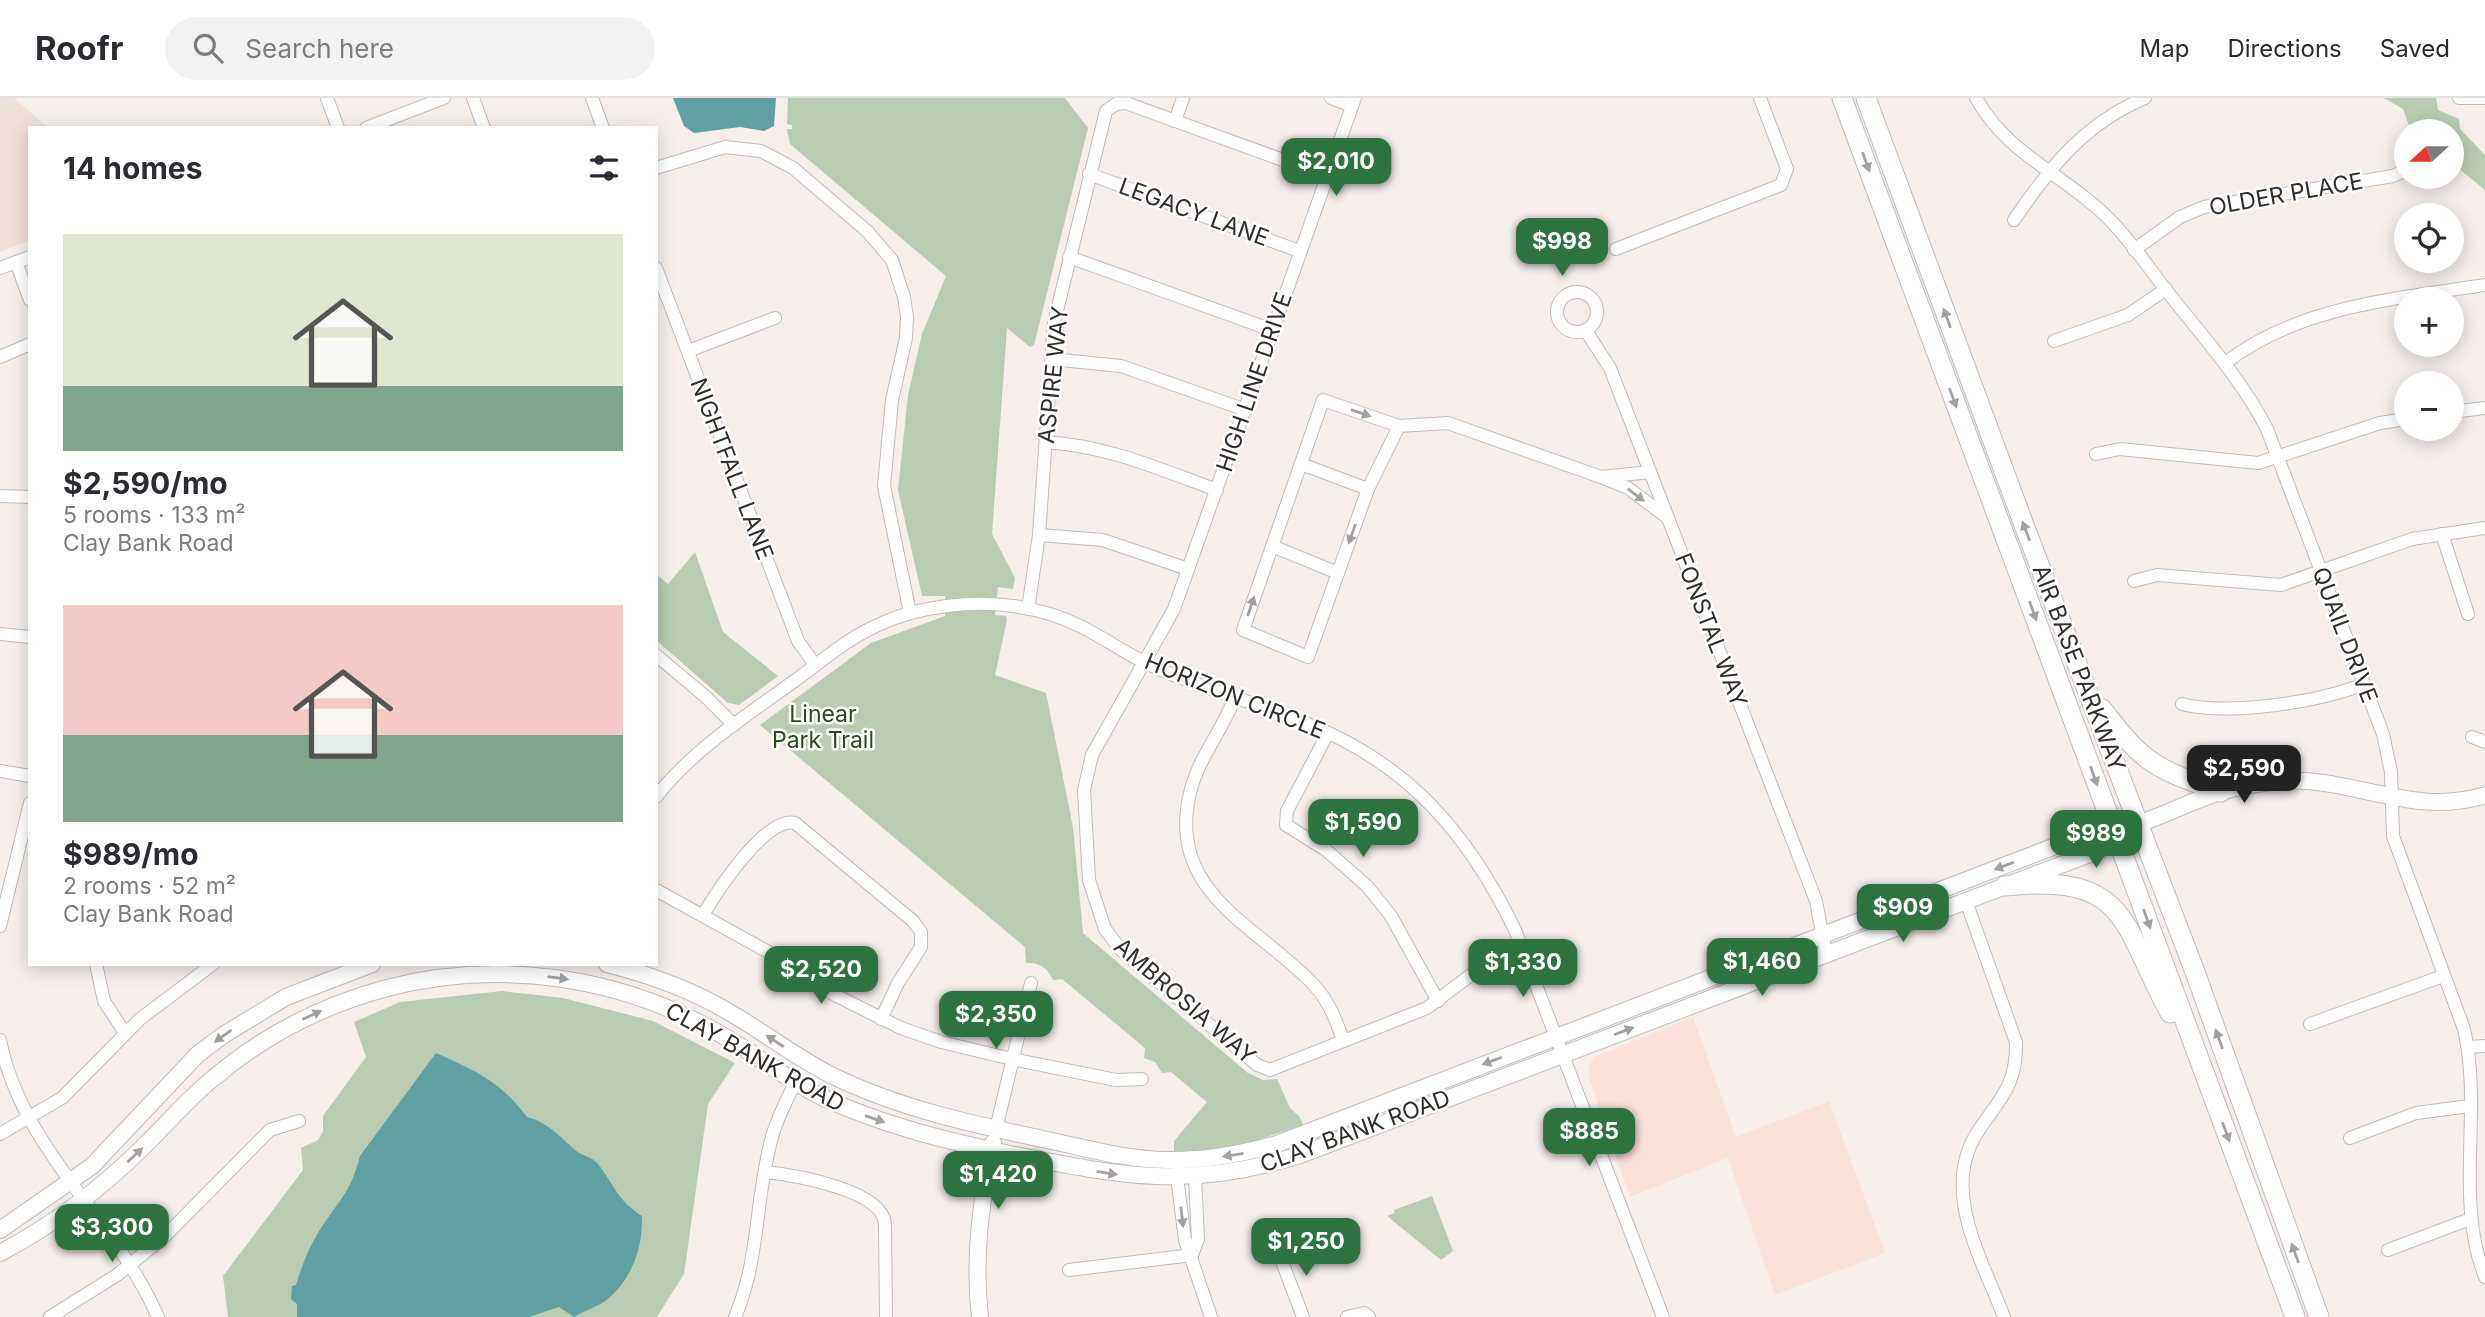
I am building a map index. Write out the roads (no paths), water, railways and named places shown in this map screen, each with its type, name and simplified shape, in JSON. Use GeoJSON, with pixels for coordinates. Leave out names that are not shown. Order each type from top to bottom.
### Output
{"type":"FeatureCollection","features":[{"type":"Feature","properties":{"kind":"main road","name":"AIR BASE PARKWAY"},"geometry":{"type":"LineString","coordinates":[[1842,98],[2295,1317]]}},
{"type":"Feature","properties":{"kind":"main road","name":"AIR BASE PARKWAY"},"geometry":{"type":"LineString","coordinates":[[1866,98],[2140,823],[2319,1317]]}},
{"type":"Feature","properties":{"kind":"main road"},"geometry":{"type":"LineString","coordinates":[[2089,692],[2143,758],[2161,769],[2221,792]]}},
{"type":"Feature","properties":{"kind":"main road"},"geometry":{"type":"LineString","coordinates":[[2005,886],[2036,883],[2071,885],[2088,891],[2114,909],[2133,935],[2168,1010],[2203,1069]]}},
{"type":"Feature","properties":{"kind":"street"},"geometry":{"type":"LineString","coordinates":[[327,98],[337,126]]}},
{"type":"Feature","properties":{"kind":"street"},"geometry":{"type":"LineString","coordinates":[[371,126],[444,98]]}},
{"type":"Feature","properties":{"kind":"street"},"geometry":{"type":"LineString","coordinates":[[473,98],[483,126]]}},
{"type":"Feature","properties":{"kind":"street"},"geometry":{"type":"LineString","coordinates":[[592,98],[602,126]]}},
{"type":"Feature","properties":{"kind":"street"},"geometry":{"type":"LineString","coordinates":[[1183,98],[1175,121],[1327,176]]}},
{"type":"Feature","properties":{"kind":"street"},"geometry":{"type":"LineString","coordinates":[[1331,98],[1354,102]]}},
{"type":"Feature","properties":{"kind":"street"},"geometry":{"type":"LineString","coordinates":[[1616,249],[1781,185],[1787,169],[1760,98]]}},
{"type":"Feature","properties":{"kind":"street","name":"QUAIL DRIVE"},"geometry":{"type":"LineString","coordinates":[[1976,98],[2000,132],[2046,172],[2090,202],[2110,220],[2225,363],[2255,406],[2278,459],[2388,751],[2393,836],[2468,1047],[2470,1219],[2473,1241],[2485,1277]]}},
{"type":"Feature","properties":{"kind":"street"},"geometry":{"type":"LineString","coordinates":[[2014,220],[2046,172],[2085,132],[2119,109],[2145,98]]}},
{"type":"Feature","properties":{"kind":"street"},"geometry":{"type":"LineString","coordinates":[[2459,98],[2483,98]]}},
{"type":"Feature","properties":{"kind":"street","name":"HIGH LINE DRIVE"},"geometry":{"type":"LineString","coordinates":[[1146,663],[1170,619],[1354,102]]}},
{"type":"Feature","properties":{"kind":"street","name":"ASPIRE WAY"},"geometry":{"type":"LineString","coordinates":[[1028,609],[1039,535],[1054,323],[1103,118],[1112,106],[1126,103],[1175,121]]}},
{"type":"Feature","properties":{"kind":"street"},"geometry":{"type":"LineString","coordinates":[[658,167],[725,147],[761,150],[793,168],[867,231],[892,260],[904,297],[907,317],[892,400],[884,486],[910,613]]}},
{"type":"Feature","properties":{"kind":"street","name":"LEGACY LANE"},"geometry":{"type":"LineString","coordinates":[[1089,174],[1299,251]]}},
{"type":"Feature","properties":{"kind":"street","name":"OLDER PLACE"},"geometry":{"type":"LineString","coordinates":[[2134,250],[2180,217],[2204,207],[2394,176]]}},
{"type":"Feature","properties":{"kind":"street"},"geometry":{"type":"LineString","coordinates":[[1069,257],[1272,330]]}},
{"type":"Feature","properties":{"kind":"street"},"geometry":{"type":"LineString","coordinates":[[0,268],[28,258]]}},
{"type":"Feature","properties":{"kind":"street"},"geometry":{"type":"LineString","coordinates":[[16,262],[28,295]]}},
{"type":"Feature","properties":{"kind":"street","name":"NIGHTFALL LANE"},"geometry":{"type":"LineString","coordinates":[[658,273],[798,641],[815,665]]}},
{"type":"Feature","properties":{"kind":"street"},"geometry":{"type":"LineString","coordinates":[[2225,363],[2262,337],[2338,309],[2485,285]]}},
{"type":"Feature","properties":{"kind":"street"},"geometry":{"type":"LineString","coordinates":[[2054,341],[2128,315],[2166,289]]}},
{"type":"Feature","properties":{"kind":"street"},"geometry":{"type":"LineString","coordinates":[[688,351],[775,318]]}},
{"type":"Feature","properties":{"kind":"street","name":"FONSTAL WAY"},"geometry":{"type":"LineString","coordinates":[[1586,331],[1610,368],[1816,901],[1826,954]]}},
{"type":"Feature","properties":{"kind":"street"},"geometry":{"type":"LineString","coordinates":[[0,357],[28,345]]}},
{"type":"Feature","properties":{"kind":"street"},"geometry":{"type":"LineString","coordinates":[[1051,359],[1121,366],[1246,410]]}},
{"type":"Feature","properties":{"kind":"street"},"geometry":{"type":"LineString","coordinates":[[1399,426],[1368,489],[1308,657],[1243,631],[1323,400],[1399,426],[1448,423],[1628,488],[1668,518]]}},
{"type":"Feature","properties":{"kind":"street"},"geometry":{"type":"LineString","coordinates":[[2464,411],[2485,408]]}},
{"type":"Feature","properties":{"kind":"street"},"geometry":{"type":"LineString","coordinates":[[2096,454],[2120,449],[2238,463],[2278,459],[2350,432],[2394,422]]}},
{"type":"Feature","properties":{"kind":"street"},"geometry":{"type":"LineString","coordinates":[[1046,442],[1084,445],[1120,454],[1217,490]]}},
{"type":"Feature","properties":{"kind":"street"},"geometry":{"type":"LineString","coordinates":[[1301,464],[1368,489]]}},
{"type":"Feature","properties":{"kind":"street"},"geometry":{"type":"LineString","coordinates":[[1601,477],[1650,472]]}},
{"type":"Feature","properties":{"kind":"street"},"geometry":{"type":"LineString","coordinates":[[0,496],[28,497]]}},
{"type":"Feature","properties":{"kind":"street"},"geometry":{"type":"LineString","coordinates":[[2134,581],[2157,575],[2265,586],[2298,581],[2389,546],[2485,528]]}},
{"type":"Feature","properties":{"kind":"street"},"geometry":{"type":"LineString","coordinates":[[2442,534],[2445,553],[2468,614]]}},
{"type":"Feature","properties":{"kind":"street"},"geometry":{"type":"LineString","coordinates":[[1039,535],[1103,540],[1188,569]]}},
{"type":"Feature","properties":{"kind":"street"},"geometry":{"type":"LineString","coordinates":[[1272,546],[1338,573]]}},
{"type":"Feature","properties":{"kind":"street","name":"HORIZON CIRCLE"},"geometry":{"type":"LineString","coordinates":[[658,791],[734,725],[861,633],[910,613],[945,606],[996,604],[1028,609],[1079,626],[1146,663],[1328,733],[1402,778],[1448,822],[1489,878],[1522,948],[1664,1317]]}},
{"type":"Feature","properties":{"kind":"street"},"geometry":{"type":"LineString","coordinates":[[0,634],[28,637]]}},
{"type":"Feature","properties":{"kind":"street"},"geometry":{"type":"LineString","coordinates":[[658,657],[706,697],[734,725]]}},
{"type":"Feature","properties":{"kind":"street","name":"AMBROSIA WAY"},"geometry":{"type":"LineString","coordinates":[[1146,663],[1097,747],[1085,780],[1083,799],[1089,880],[1101,922],[1121,950],[1261,1068],[1274,1070],[1413,1014],[1438,1001],[1480,968],[1522,948]]}},
{"type":"Feature","properties":{"kind":"street"},"geometry":{"type":"LineString","coordinates":[[2182,704],[2205,710],[2323,698],[2364,684]]}},
{"type":"Feature","properties":{"kind":"street"},"geometry":{"type":"LineString","coordinates":[[1235,697],[1192,782],[1186,817],[1191,855],[1201,879],[1219,903],[1316,986],[1334,1016],[1343,1041]]}},
{"type":"Feature","properties":{"kind":"street"},"geometry":{"type":"LineString","coordinates":[[1328,733],[1287,811],[1286,825],[1326,850],[1367,886],[1391,916],[1438,1001]]}},
{"type":"Feature","properties":{"kind":"street"},"geometry":{"type":"LineString","coordinates":[[2472,737],[2485,742]]}},
{"type":"Feature","properties":{"kind":"street"},"geometry":{"type":"LineString","coordinates":[[0,771],[28,776]]}},
{"type":"Feature","properties":{"kind":"street","name":"CLAY BANK ROAD"},"geometry":{"type":"LineString","coordinates":[[615,966],[645,974],[698,996],[733,1014],[807,1062],[872,1093],[950,1118],[1148,1159],[1226,1156],[1277,1144],[2092,832],[2115,832],[2221,792],[2296,780],[2414,803],[2446,804],[2485,795]]}},
{"type":"Feature","properties":{"kind":"street"},"geometry":{"type":"LineString","coordinates":[[0,926],[28,811]]}},
{"type":"Feature","properties":{"kind":"street"},"geometry":{"type":"LineString","coordinates":[[703,915],[723,882],[754,848],[779,824],[795,823],[913,921],[921,932],[921,947],[898,983],[881,1019]]}},
{"type":"Feature","properties":{"kind":"street","name":"CLAY BANK ROAD"},"geometry":{"type":"LineString","coordinates":[[0,1253],[83,1199],[128,1162],[207,1083],[268,1038],[354,998],[433,978],[506,973],[575,980],[609,988],[688,1017],[795,1083],[873,1118],[992,1150],[1113,1174],[1195,1176],[1257,1167],[1300,1155],[2100,849],[2115,832]]}},
{"type":"Feature","properties":{"kind":"street"},"geometry":{"type":"LineString","coordinates":[[658,891],[703,915],[835,995],[881,1019],[940,1042],[1116,1080],[1142,1079]]}},
{"type":"Feature","properties":{"kind":"street"},"geometry":{"type":"LineString","coordinates":[[1966,901],[2016,1042],[2015,1067],[2006,1096],[1970,1145],[1961,1184],[1965,1212],[2004,1317]]}},
{"type":"Feature","properties":{"kind":"street"},"geometry":{"type":"LineString","coordinates":[[96,966],[104,1000],[125,1033]]}},
{"type":"Feature","properties":{"kind":"street"},"geometry":{"type":"LineString","coordinates":[[0,1134],[62,1098],[156,1005],[210,966]]}},
{"type":"Feature","properties":{"kind":"street"},"geometry":{"type":"LineString","coordinates":[[0,1230],[70,1182],[133,1126],[198,1054],[225,1034],[286,997],[367,966]]}},
{"type":"Feature","properties":{"kind":"street"},"geometry":{"type":"LineString","coordinates":[[2310,1024],[2443,975]]}},
{"type":"Feature","properties":{"kind":"street"},"geometry":{"type":"LineString","coordinates":[[980,1317],[976,1269],[978,1224],[996,1129],[1031,983]]}},
{"type":"Feature","properties":{"kind":"street"},"geometry":{"type":"LineString","coordinates":[[0,1040],[13,1087],[28,1119],[70,1182],[131,1263],[158,1317]]}},
{"type":"Feature","properties":{"kind":"street"},"geometry":{"type":"LineString","coordinates":[[2468,1047],[2485,1046]]}},
{"type":"Feature","properties":{"kind":"street"},"geometry":{"type":"LineString","coordinates":[[735,1317],[748,1281],[754,1253],[772,1137],[795,1083]]}},
{"type":"Feature","properties":{"kind":"street"},"geometry":{"type":"LineString","coordinates":[[2350,1138],[2416,1112],[2470,1106]]}},
{"type":"Feature","properties":{"kind":"street"},"geometry":{"type":"LineString","coordinates":[[50,1317],[131,1263],[184,1218],[270,1130],[299,1121]]}},
{"type":"Feature","properties":{"kind":"street"},"geometry":{"type":"LineString","coordinates":[[766,1172],[821,1182],[871,1202],[882,1211],[885,1224],[886,1317]]}},
{"type":"Feature","properties":{"kind":"street"},"geometry":{"type":"LineString","coordinates":[[1192,1255],[1198,1239],[1195,1176]]}},
{"type":"Feature","properties":{"kind":"street"},"geometry":{"type":"LineString","coordinates":[[1178,1177],[1185,1240],[1210,1317]]}},
{"type":"Feature","properties":{"kind":"street"},"geometry":{"type":"LineString","coordinates":[[2388,1250],[2470,1219]]}},
{"type":"Feature","properties":{"kind":"street"},"geometry":{"type":"LineString","coordinates":[[1278,1251],[1303,1317]]}},
{"type":"Feature","properties":{"kind":"street"},"geometry":{"type":"LineString","coordinates":[[1069,1270],[1192,1255]]}},
{"type":"Feature","properties":{"kind":"street"},"geometry":{"type":"LineString","coordinates":[[1347,1317],[1366,1315]]}},
{"type":"Feature","properties":{"kind":"water"},"geometry":{"type":"Polygon","coordinates":[[[673,98],[776,98],[774,126],[764,131],[740,127],[694,133],[684,126],[673,98]]]}},
{"type":"Feature","properties":{"kind":"water"},"geometry":{"type":"Polygon","coordinates":[[[436,1053],[486,1078],[507,1094],[527,1117],[548,1126],[575,1150],[596,1162],[622,1198],[642,1216],[638,1251],[630,1272],[604,1302],[574,1317],[559,1307],[529,1317],[297,1317],[297,1304],[291,1299],[292,1286],[296,1285],[314,1239],[347,1189],[360,1156],[436,1053]]]}},
{"type":"Feature","properties":{"kind":"park label","name":"Linear Park Trail"},"geometry":{"type":"Point","coordinates":[823,727]}}]}
